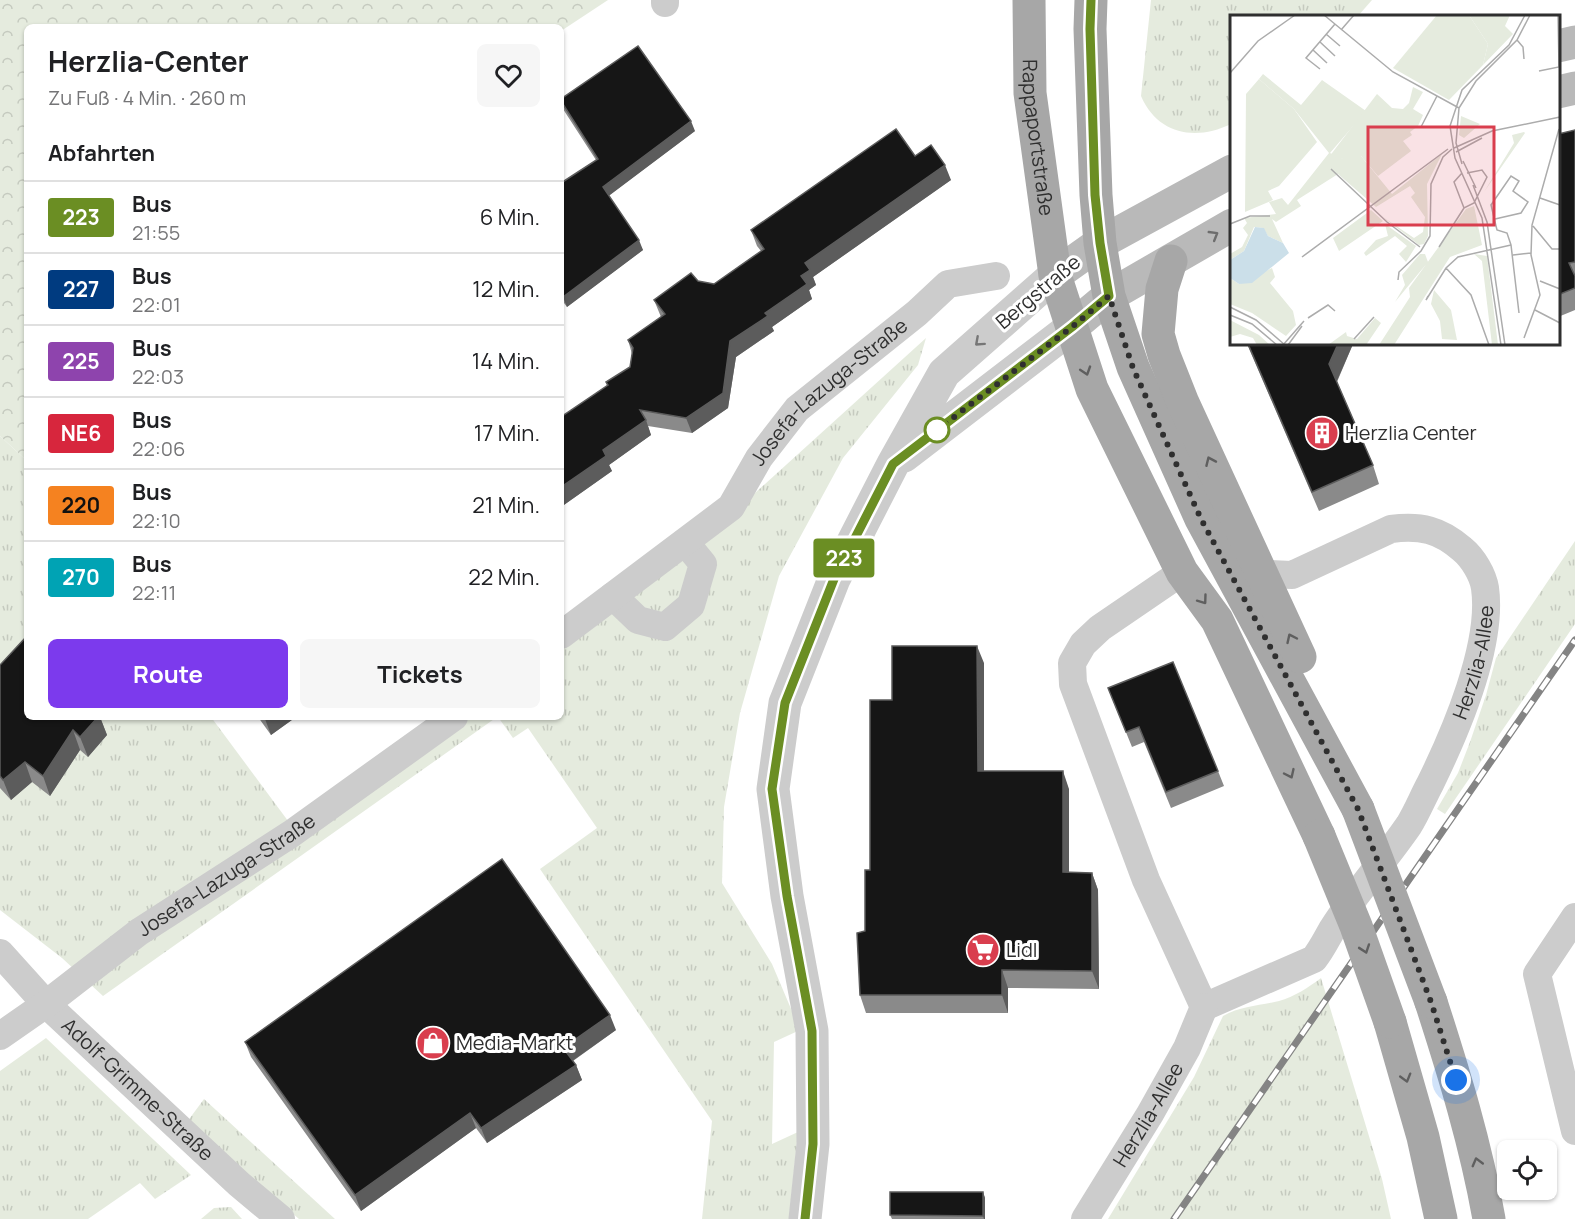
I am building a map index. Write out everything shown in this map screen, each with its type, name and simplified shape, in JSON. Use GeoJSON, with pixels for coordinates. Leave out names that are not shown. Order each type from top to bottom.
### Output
{"type":"FeatureCollection","features":[{"type":"Feature","properties":{"kind":"main road","name":"Rappaportstraße"},"geometry":{"type":"LineString","coordinates":[[1029,0],[1030,93],[1054,275]]}},
{"type":"Feature","properties":{"kind":"main road"},"geometry":{"type":"LineString","coordinates":[[1091,0],[1095,195],[1109,296],[1133,368],[1201,519],[1246,573]]}},
{"type":"Feature","properties":{"kind":"main road"},"geometry":{"type":"LineString","coordinates":[[1560,46],[1575,42]]}},
{"type":"Feature","properties":{"kind":"main road"},"geometry":{"type":"LineString","coordinates":[[1560,92],[1575,88]]}},
{"type":"Feature","properties":{"kind":"main road","name":"Bergstraße"},"geometry":{"type":"LineString","coordinates":[[1054,275],[1100,243],[1230,172]]}},
{"type":"Feature","properties":{"kind":"main road","name":"Bergstraße"},"geometry":{"type":"LineString","coordinates":[[1072,327],[1109,296],[1230,226]]}},
{"type":"Feature","properties":{"kind":"main road"},"geometry":{"type":"LineString","coordinates":[[1171,261],[1162,289],[1158,334],[1164,355],[1246,573],[1358,809],[1431,1002],[1456,1080],[1482,1180],[1489,1219]]}},
{"type":"Feature","properties":{"kind":"main road"},"geometry":{"type":"LineString","coordinates":[[1054,275],[1092,389],[1182,572],[1217,620],[1319,836],[1356,926],[1390,1022],[1423,1137],[1441,1219]]}},
{"type":"Feature","properties":{"kind":"street","name":"Bergstraße"},"geometry":{"type":"LineString","coordinates":[[805,1219],[813,1144],[812,1031],[787,896],[772,789],[785,703],[834,579],[893,464],[944,374],[1054,275]]}},
{"type":"Feature","properties":{"kind":"street","name":"Josefa-Lazuga-Straße"},"geometry":{"type":"LineString","coordinates":[[564,633],[731,507],[759,458],[797,409],[917,313],[948,284],[996,276]]}},
{"type":"Feature","properties":{"kind":"street","name":"Bergstraße"},"geometry":{"type":"LineString","coordinates":[[893,464],[1072,327]]}},
{"type":"Feature","properties":{"kind":"street","name":"Herzlia-Allee"},"geometry":{"type":"LineString","coordinates":[[1085,1219],[1150,1114],[1186,1048],[1204,1007],[1314,958],[1323,948],[1333,928],[1410,823],[1449,745],[1467,696],[1486,619],[1485,587],[1469,555],[1448,537],[1428,529],[1404,527],[1391,529],[1292,575],[1246,573]]}},
{"type":"Feature","properties":{"kind":"street"},"geometry":{"type":"LineString","coordinates":[[613,596],[638,620],[665,627],[692,605],[703,564],[685,542]]}},
{"type":"Feature","properties":{"kind":"street"},"geometry":{"type":"LineString","coordinates":[[1182,572],[1100,628],[1083,644],[1072,663],[1073,684],[1146,880],[1204,1007]]}},
{"type":"Feature","properties":{"kind":"street","name":"Josefa-Lazuga-Straße"},"geometry":{"type":"LineString","coordinates":[[0,1036],[46,1004],[139,932],[291,834],[450,720]]}},
{"type":"Feature","properties":{"kind":"street"},"geometry":{"type":"LineString","coordinates":[[1575,917],[1536,974],[1575,1131]]}},
{"type":"Feature","properties":{"kind":"street","name":"Adolf-Grimme-Straße"},"geometry":{"type":"LineString","coordinates":[[0,954],[46,1004],[238,1185],[281,1219]]}},
{"type":"Feature","properties":{"kind":"green space"},"geometry":{"type":"Polygon","coordinates":[[[0,0],[608,0],[564,29],[564,24],[24,24],[24,458],[0,436],[0,0]]]}},
{"type":"Feature","properties":{"kind":"green space"},"geometry":{"type":"Polygon","coordinates":[[[1151,0],[1372,0],[1359,15],[1230,15],[1230,124],[1205,132],[1179,131],[1157,119],[1141,96],[1151,0]]]}},
{"type":"Feature","properties":{"kind":"green space"},"geometry":{"type":"Polygon","coordinates":[[[926,338],[918,365],[843,458],[779,576],[740,713],[724,807],[722,883],[772,964],[800,1030],[774,1042],[772,1144],[798,1132],[789,1219],[702,1219],[712,1121],[540,869],[597,828],[528,728],[513,738],[500,720],[564,720],[564,634],[734,512],[926,338]]]}},
{"type":"Feature","properties":{"kind":"green space"},"geometry":{"type":"Polygon","coordinates":[[[0,436],[24,458],[24,720],[213,720],[294,829],[453,720],[493,720],[103,996],[62,958],[0,910],[0,436]]]}},
{"type":"Feature","properties":{"kind":"green space"},"geometry":{"type":"Polygon","coordinates":[[[1575,541],[1575,624],[1445,814],[1437,809],[1458,773],[1486,695],[1496,658],[1575,541]]]}},
{"type":"Feature","properties":{"kind":"green space"},"geometry":{"type":"Polygon","coordinates":[[[1321,978],[1382,1179],[1391,1219],[1108,1219],[1194,1077],[1223,1016],[1243,1008],[1285,999],[1321,978]]]}},
{"type":"Feature","properties":{"kind":"green space"},"geometry":{"type":"Polygon","coordinates":[[[46,1038],[191,1175],[155,1199],[140,1183],[88,1219],[0,1219],[0,1071],[46,1038]]]}},
{"type":"Feature","properties":{"kind":"green space"},"geometry":{"type":"Polygon","coordinates":[[[204,1099],[335,1219],[299,1219],[187,1122],[204,1099]]]}},
{"type":"Feature","properties":{"kind":"green space"},"geometry":{"type":"Polygon","coordinates":[[[231,1207],[242,1219],[201,1219],[214,1208],[231,1207]]]}},
{"type":"Feature","properties":{"kind":"building"},"geometry":{"type":"Polygon","coordinates":[[[638,46],[691,121],[603,187],[639,240],[564,296],[564,181],[598,159],[564,106],[564,97],[638,46]]]}},
{"type":"Feature","properties":{"kind":"building"},"geometry":{"type":"Polygon","coordinates":[[[896,129],[915,156],[931,145],[945,165],[805,263],[810,270],[801,276],[807,284],[765,313],[768,316],[730,341],[723,393],[686,418],[640,410],[646,420],[603,450],[606,456],[564,485],[564,415],[608,385],[606,382],[630,367],[633,348],[628,340],[665,314],[654,300],[691,273],[698,281],[714,284],[764,249],[751,230],[896,129]]]}},
{"type":"Feature","properties":{"kind":"building"},"geometry":{"type":"Polygon","coordinates":[[[1575,130],[1575,262],[1569,263],[1575,276],[1575,288],[1560,294],[1560,134],[1575,130]]]}},
{"type":"Feature","properties":{"kind":"building","name":"Herzlia Center"},"geometry":{"type":"Polygon","coordinates":[[[1248,345],[1338,345],[1329,364],[1373,465],[1312,492],[1248,345]]]}},
{"type":"Feature","properties":{"kind":"building"},"geometry":{"type":"Polygon","coordinates":[[[24,639],[24,720],[95,720],[80,737],[73,730],[43,776],[25,762],[3,780],[0,776],[0,665],[24,639]]]}},
{"type":"Feature","properties":{"kind":"building"},"geometry":{"type":"Polygon","coordinates":[[[892,646],[977,646],[978,771],[1063,771],[1063,872],[1092,873],[1092,971],[1002,970],[1002,995],[860,995],[857,933],[865,931],[865,870],[870,870],[870,700],[892,700],[892,646]]]}},
{"type":"Feature","properties":{"kind":"building"},"geometry":{"type":"Polygon","coordinates":[[[1173,662],[1218,771],[1166,792],[1139,727],[1126,732],[1108,688],[1173,662]]]}},
{"type":"Feature","properties":{"kind":"building","name":"Media-Markt"},"geometry":{"type":"Polygon","coordinates":[[[502,859],[610,1015],[563,1048],[576,1065],[481,1128],[470,1113],[355,1195],[245,1042],[502,859]]]}},
{"type":"Feature","properties":{"kind":"building"},"geometry":{"type":"Polygon","coordinates":[[[890,1192],[983,1192],[983,1216],[890,1215],[890,1192]]]}},
{"type":"Feature","properties":{"kind":"railway"},"geometry":{"type":"LineString","coordinates":[[1174,1219],[1575,640]]}},
{"type":"Feature","properties":{"kind":"bus line","name":"223"},"geometry":{"type":"LineString","coordinates":[[805,1219],[813,1144],[812,1031],[787,896],[772,789],[785,703],[834,579],[893,464],[1109,296],[1095,195],[1091,0]]}},
{"type":"Feature","properties":{"kind":"place","name":"Herzlia Center"},"geometry":{"type":"Point","coordinates":[1322,433]}},
{"type":"Feature","properties":{"kind":"place","name":"Lidl"},"geometry":{"type":"Point","coordinates":[983,950]}},
{"type":"Feature","properties":{"kind":"place","name":"Media-Markt"},"geometry":{"type":"Point","coordinates":[433,1043]}},
{"type":"Feature","properties":{"kind":"route"},"geometry":{"type":"LineString","coordinates":[[937,430],[1109,296],[1133,368],[1201,519],[1358,809],[1431,1002],[1456,1080]]}}]}
